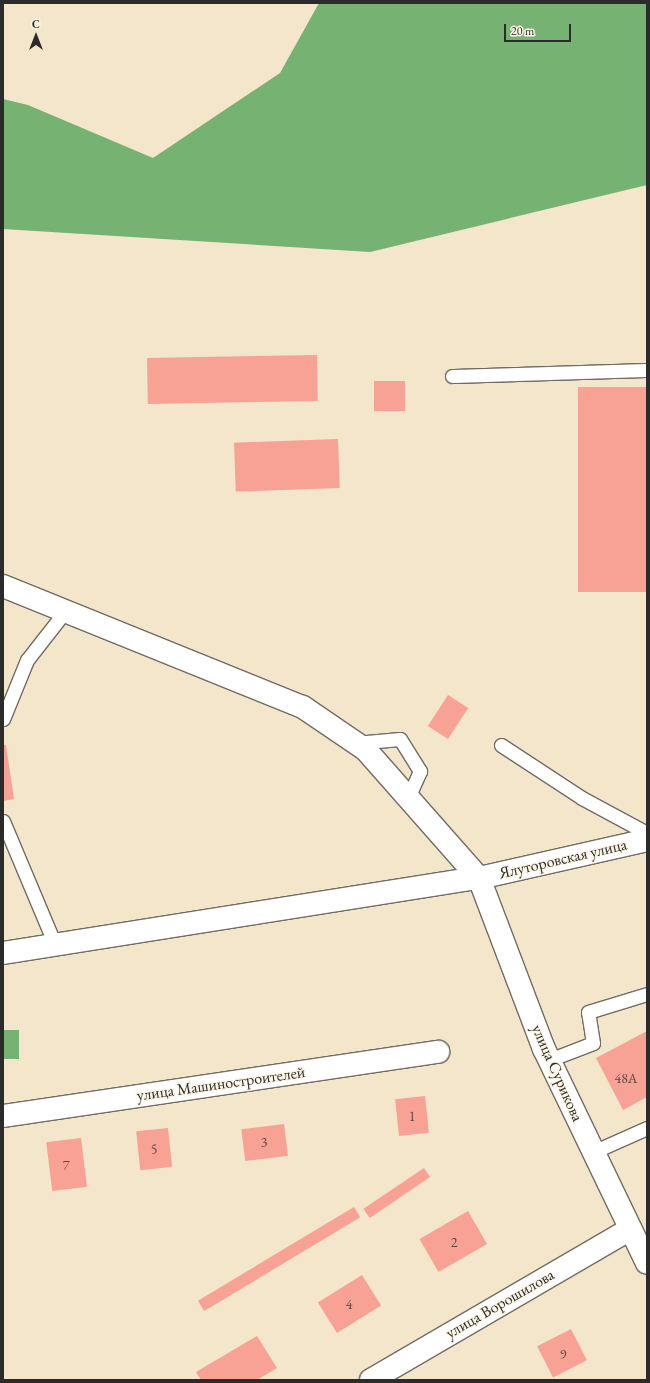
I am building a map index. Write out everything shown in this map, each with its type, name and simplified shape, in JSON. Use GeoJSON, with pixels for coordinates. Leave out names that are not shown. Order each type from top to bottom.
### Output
{"type":"FeatureCollection","features":[{"type":"Feature","properties":{"kind":"street"},"geometry":{"type":"LineString","coordinates":[[3,586],[67,609],[303,707],[366,750],[479,878]]}},
{"type":"Feature","properties":{"kind":"street","name":"Ялуторовская улица"},"geometry":{"type":"LineString","coordinates":[[3,953],[479,878],[647,840]]}},
{"type":"Feature","properties":{"kind":"street","name":"улица Сурикова"},"geometry":{"type":"LineString","coordinates":[[479,878],[549,1060],[647,1263]]}},
{"type":"Feature","properties":{"kind":"street","name":"улица Машиностроителей"},"geometry":{"type":"LineString","coordinates":[[3,1116],[438,1052]]}},
{"type":"Feature","properties":{"kind":"street","name":"улица Ворошилова"},"geometry":{"type":"LineString","coordinates":[[371,1380],[630,1229]]}},
{"type":"Feature","properties":{"kind":"lane"},"geometry":{"type":"LineString","coordinates":[[452,376],[647,370]]}},
{"type":"Feature","properties":{"kind":"lane"},"geometry":{"type":"LineString","coordinates":[[3,719],[27,660],[67,609]]}},
{"type":"Feature","properties":{"kind":"lane"},"geometry":{"type":"LineString","coordinates":[[354,743],[400,739],[420,772],[408,798]]}},
{"type":"Feature","properties":{"kind":"lane"},"geometry":{"type":"LineString","coordinates":[[502,745],[582,798],[647,833]]}},
{"type":"Feature","properties":{"kind":"lane"},"geometry":{"type":"LineString","coordinates":[[3,820],[55,945]]}},
{"type":"Feature","properties":{"kind":"lane"},"geometry":{"type":"LineString","coordinates":[[549,1060],[593,1043],[588,1012],[647,994]]}},
{"type":"Feature","properties":{"kind":"lane"},"geometry":{"type":"LineString","coordinates":[[593,1152],[647,1128]]}},
{"type":"Feature","properties":{"kind":"green space"},"geometry":{"type":"Polygon","coordinates":[[[319,3],[647,3],[647,185],[370,252],[3,229],[3,99],[28,105],[153,158],[280,73],[319,3]]]}},
{"type":"Feature","properties":{"kind":"green space"},"geometry":{"type":"Polygon","coordinates":[[[3,1030],[19,1030],[19,1059],[3,1059],[3,1030]]]}},
{"type":"Feature","properties":{"kind":"building"},"geometry":{"type":"Polygon","coordinates":[[[317,355],[318,401],[148,404],[147,358],[317,355]]]}},
{"type":"Feature","properties":{"kind":"building"},"geometry":{"type":"Polygon","coordinates":[[[374,381],[405,381],[405,411],[374,411],[374,381]]]}},
{"type":"Feature","properties":{"kind":"building"},"geometry":{"type":"Polygon","coordinates":[[[578,387],[647,387],[647,592],[578,592],[578,387]]]}},
{"type":"Feature","properties":{"kind":"building"},"geometry":{"type":"Polygon","coordinates":[[[338,439],[340,488],[236,492],[234,443],[338,439]]]}},
{"type":"Feature","properties":{"kind":"building"},"geometry":{"type":"Polygon","coordinates":[[[448,695],[468,708],[448,739],[428,726],[448,695]]]}},
{"type":"Feature","properties":{"kind":"building"},"geometry":{"type":"Polygon","coordinates":[[[3,745],[6,745],[14,799],[3,801],[3,745]]]}},
{"type":"Feature","properties":{"kind":"building"},"geometry":{"type":"Polygon","coordinates":[[[647,1031],[647,1097],[623,1110],[596,1058],[647,1031]]]}},
{"type":"Feature","properties":{"kind":"building"},"geometry":{"type":"Polygon","coordinates":[[[425,1096],[429,1133],[399,1136],[395,1099],[425,1096]]]}},
{"type":"Feature","properties":{"kind":"building"},"geometry":{"type":"Polygon","coordinates":[[[284,1124],[288,1156],[245,1161],[241,1129],[284,1124]]]}},
{"type":"Feature","properties":{"kind":"building"},"geometry":{"type":"Polygon","coordinates":[[[168,1128],[172,1167],[140,1170],[136,1131],[168,1128]]]}},
{"type":"Feature","properties":{"kind":"building"},"geometry":{"type":"Polygon","coordinates":[[[81,1138],[87,1187],[52,1191],[46,1142],[81,1138]]]}},
{"type":"Feature","properties":{"kind":"building"},"geometry":{"type":"Polygon","coordinates":[[[424,1168],[430,1177],[370,1218],[363,1209],[424,1168]]]}},
{"type":"Feature","properties":{"kind":"building"},"geometry":{"type":"Polygon","coordinates":[[[354,1207],[360,1217],[204,1311],[198,1301],[354,1207]]]}},
{"type":"Feature","properties":{"kind":"building"},"geometry":{"type":"Polygon","coordinates":[[[468,1211],[487,1244],[439,1272],[420,1239],[468,1211]]]}},
{"type":"Feature","properties":{"kind":"building"},"geometry":{"type":"Polygon","coordinates":[[[362,1275],[381,1306],[337,1333],[318,1303],[362,1275]]]}},
{"type":"Feature","properties":{"kind":"building"},"geometry":{"type":"Polygon","coordinates":[[[571,1329],[587,1360],[553,1377],[537,1346],[571,1329]]]}},
{"type":"Feature","properties":{"kind":"building"},"geometry":{"type":"Polygon","coordinates":[[[257,1336],[277,1368],[257,1380],[201,1380],[196,1372],[257,1336]]]}}]}
